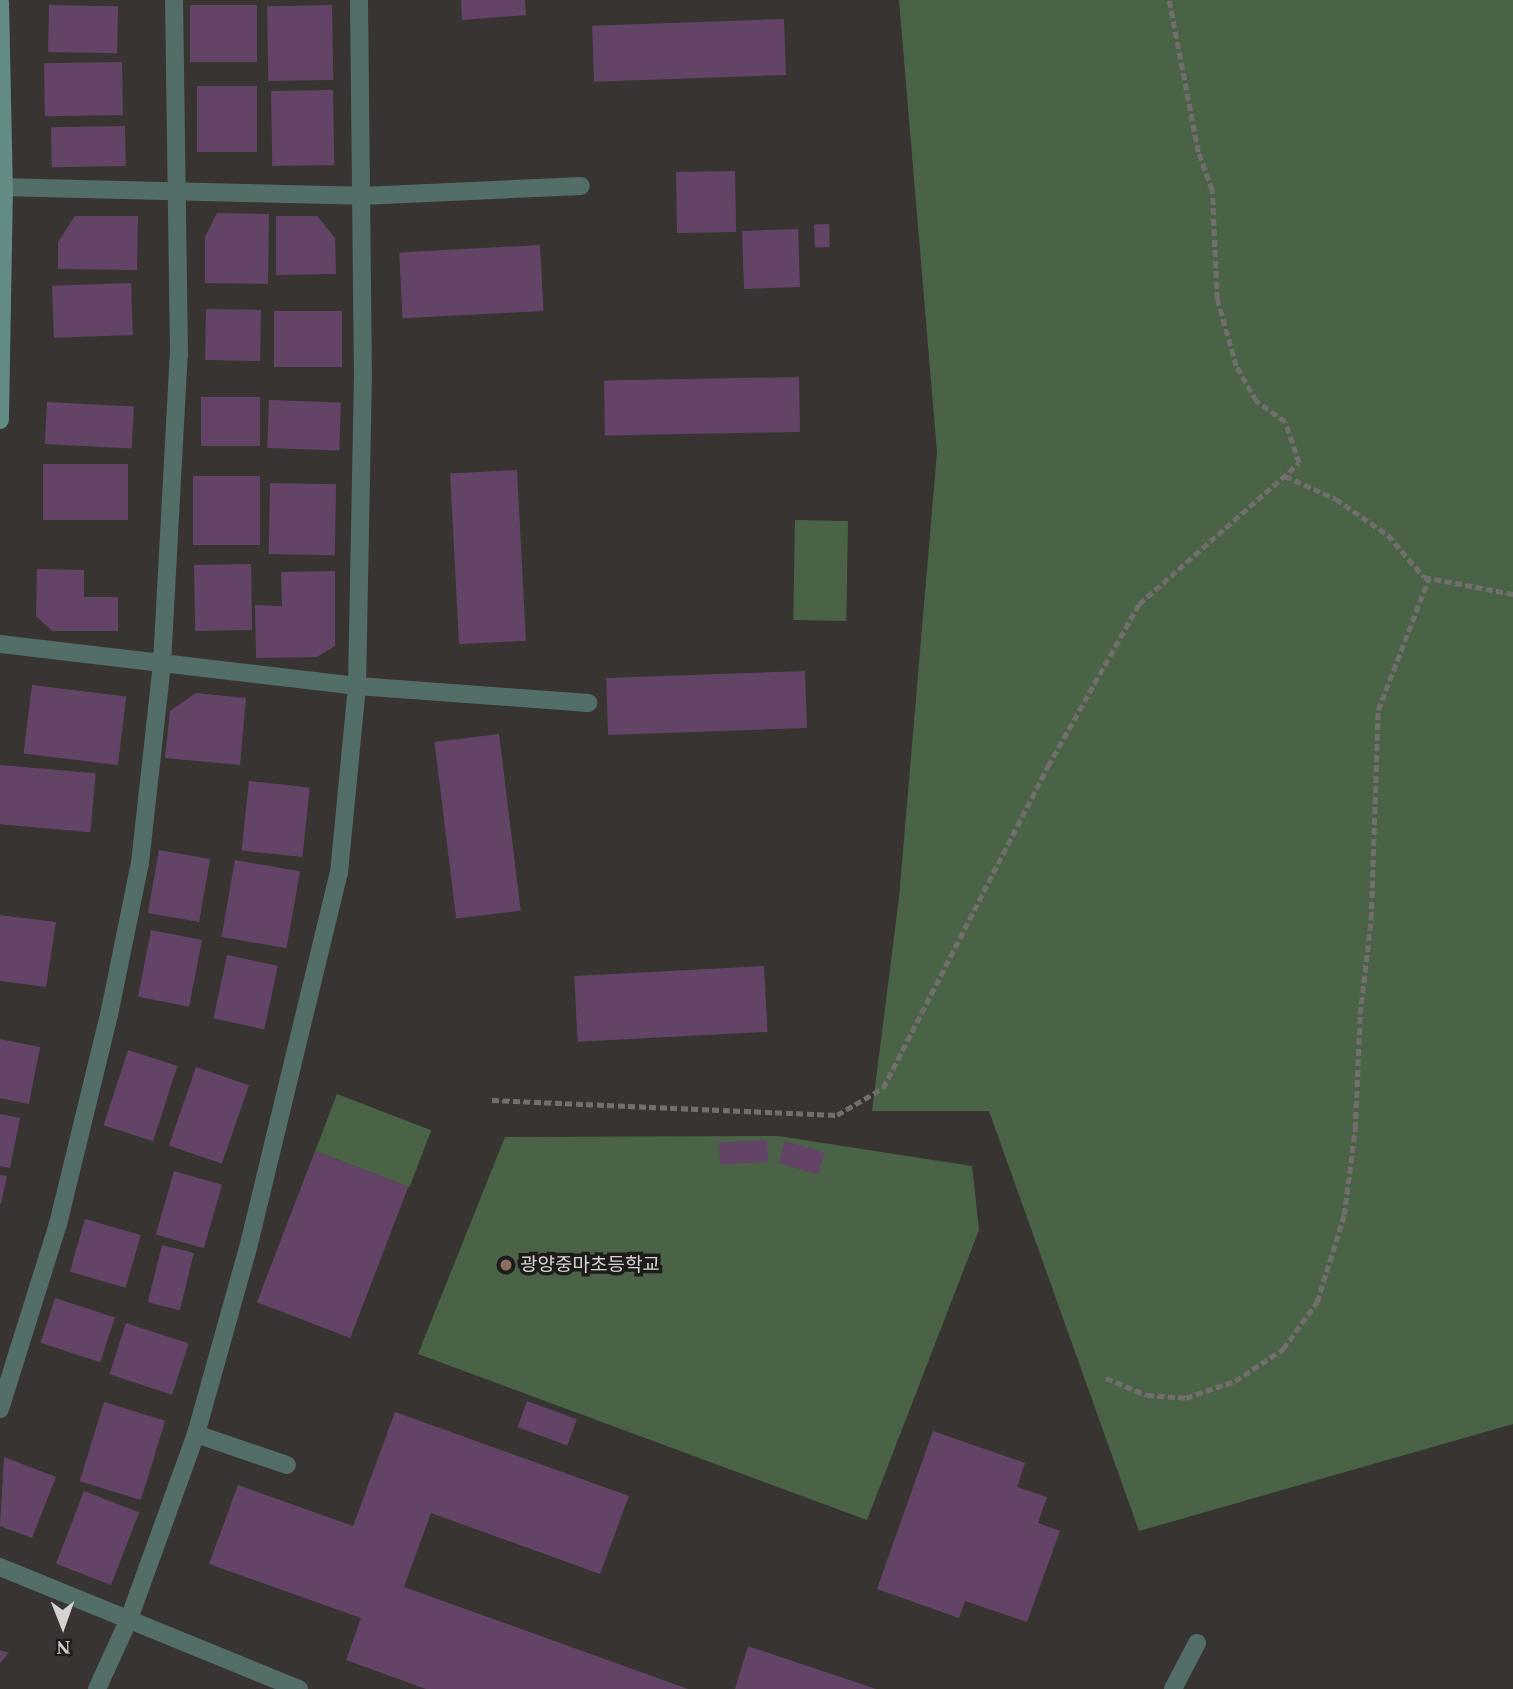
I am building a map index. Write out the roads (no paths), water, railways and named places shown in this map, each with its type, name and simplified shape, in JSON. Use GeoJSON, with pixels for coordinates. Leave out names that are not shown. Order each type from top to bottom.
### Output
{"type":"FeatureCollection","features":[{"type":"Feature","properties":{"kind":"street"},"geometry":{"type":"LineString","coordinates":[[0,1409],[58,1224],[109,1015],[140,863],[162,664],[180,355],[174,0]]}},
{"type":"Feature","properties":{"kind":"street"},"geometry":{"type":"LineString","coordinates":[[97,1689],[129,1619],[196,1434],[248,1248],[339,873],[357,686],[363,381],[359,0]]}},
{"type":"Feature","properties":{"kind":"street"},"geometry":{"type":"LineString","coordinates":[[0,3],[0,420]]}},
{"type":"Feature","properties":{"kind":"street"},"geometry":{"type":"LineString","coordinates":[[2,187],[176,189],[360,196],[581,186]]}},
{"type":"Feature","properties":{"kind":"street"},"geometry":{"type":"LineString","coordinates":[[0,644],[357,686],[588,703]]}},
{"type":"Feature","properties":{"kind":"street"},"geometry":{"type":"LineString","coordinates":[[196,1434],[287,1465]]}},
{"type":"Feature","properties":{"kind":"street"},"geometry":{"type":"LineString","coordinates":[[0,1567],[295,1688]]}},
{"type":"Feature","properties":{"kind":"street"},"geometry":{"type":"LineString","coordinates":[[1173,1689],[1197,1643]]}},
{"type":"Feature","properties":{"kind":"place","name":"광양중마초등학교"},"geometry":{"type":"Point","coordinates":[506,1265]}}]}
